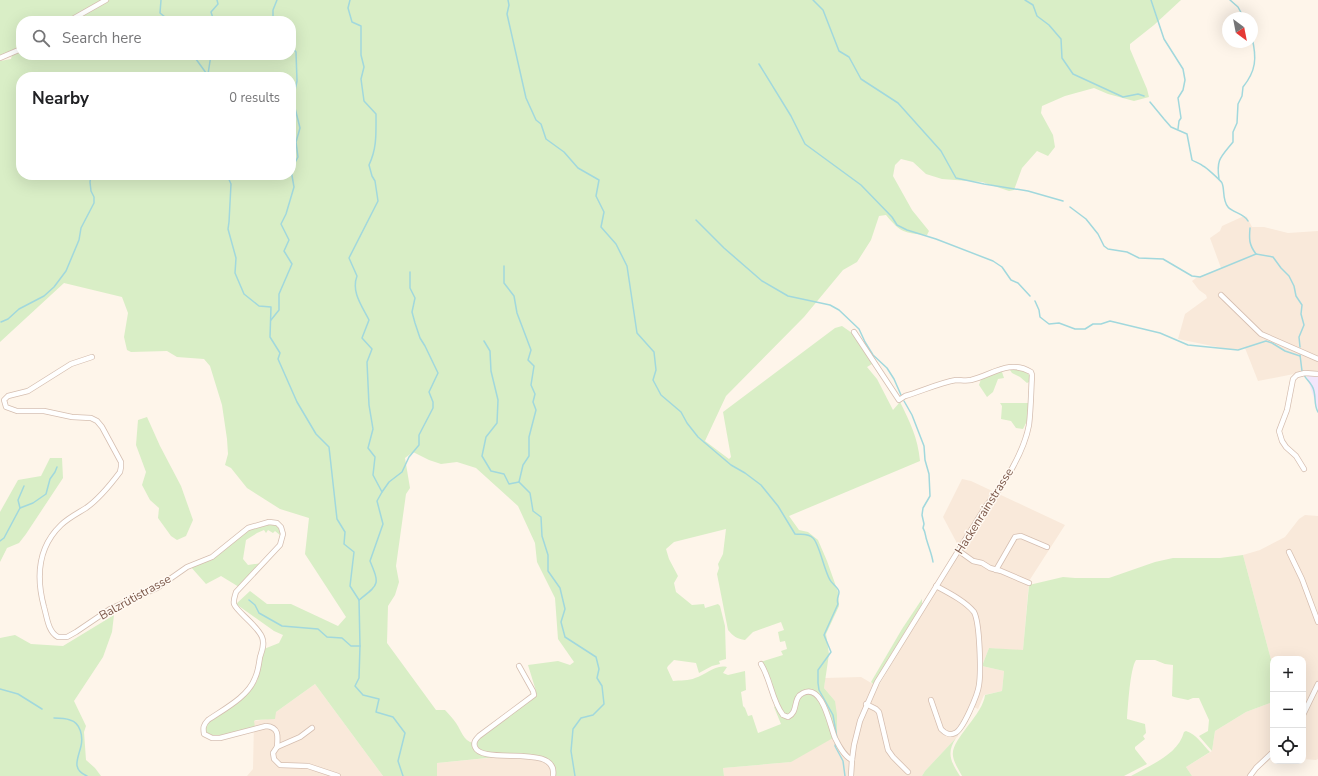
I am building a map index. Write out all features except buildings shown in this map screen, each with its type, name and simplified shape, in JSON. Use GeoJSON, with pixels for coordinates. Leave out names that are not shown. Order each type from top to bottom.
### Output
{"type":"FeatureCollection","features":[{"type":"Feature","properties":{"kind":"street"},"geometry":{"type":"LineString","coordinates":[[78,16],[106,0]]}},
{"type":"Feature","properties":{"kind":"street"},"geometry":{"type":"LineString","coordinates":[[0,58],[16,51]]}},
{"type":"Feature","properties":{"kind":"street"},"geometry":{"type":"LineString","coordinates":[[1221,295],[1261,334],[1318,358]]}},
{"type":"Feature","properties":{"kind":"street","name":"Hackenrainstrasse"},"geometry":{"type":"LineString","coordinates":[[851,776],[856,735],[866,704],[877,682],[936,586],[959,552],[986,506],[999,491],[1017,458],[1025,440],[1028,426],[1032,375],[1031,372],[1014,367],[998,369],[972,380],[956,380],[944,383],[905,396],[899,400],[854,332]]}},
{"type":"Feature","properties":{"kind":"street","name":"Balzrütistrasse"},"geometry":{"type":"LineString","coordinates":[[92,357],[71,364],[28,391],[8,396],[4,400],[6,407],[17,411],[44,411],[72,417],[91,418],[97,421],[102,427],[121,462],[122,467],[118,475],[92,502],[67,520],[55,532],[46,546],[41,559],[38,575],[43,603],[51,630],[58,637],[67,636],[76,632],[110,609],[157,588],[187,567],[212,557],[248,528],[269,522],[277,523],[281,527],[283,534],[280,544],[236,592],[234,598],[234,604],[250,620],[263,638],[263,646],[255,678],[249,689],[208,720],[204,724],[203,728],[204,734],[212,738],[220,738],[271,726],[275,728],[277,732],[277,747]]}},
{"type":"Feature","properties":{"kind":"street"},"geometry":{"type":"LineString","coordinates":[[1304,469],[1296,456],[1282,441],[1279,431],[1287,410],[1293,379],[1297,375],[1305,373],[1318,374]]}},
{"type":"Feature","properties":{"kind":"street"},"geometry":{"type":"LineString","coordinates":[[996,570],[1015,537],[1021,536],[1047,547]]}},
{"type":"Feature","properties":{"kind":"street"},"geometry":{"type":"LineString","coordinates":[[959,552],[973,561],[982,563],[1029,583]]}},
{"type":"Feature","properties":{"kind":"street"},"geometry":{"type":"LineString","coordinates":[[1289,552],[1305,585],[1318,622]]}},
{"type":"Feature","properties":{"kind":"street"},"geometry":{"type":"LineString","coordinates":[[932,700],[941,729],[949,734],[954,734],[962,726],[979,684],[979,631],[975,614],[961,601],[936,586]]}},
{"type":"Feature","properties":{"kind":"street"},"geometry":{"type":"LineString","coordinates":[[760,664],[769,679],[778,707],[783,716],[788,717],[792,715],[795,710],[796,701],[801,693],[806,692],[816,694],[825,708],[837,741],[848,757],[852,760]]}},
{"type":"Feature","properties":{"kind":"street"},"geometry":{"type":"LineString","coordinates":[[519,666],[534,695],[479,736],[475,740],[475,746],[478,752],[485,754],[495,756],[513,755],[544,760],[553,768],[553,776]]}},
{"type":"Feature","properties":{"kind":"street"},"geometry":{"type":"LineString","coordinates":[[1306,708],[1318,684]]}},
{"type":"Feature","properties":{"kind":"street"},"geometry":{"type":"LineString","coordinates":[[866,704],[879,712],[888,750],[893,758],[908,772]]}},
{"type":"Feature","properties":{"kind":"street"},"geometry":{"type":"LineString","coordinates":[[312,728],[300,737],[277,747],[273,755],[274,760],[278,764],[308,766],[338,776]]}},
{"type":"Feature","properties":{"kind":"street"},"geometry":{"type":"LineString","coordinates":[[1250,776],[1270,755]]}},
{"type":"Feature","properties":{"kind":"shaded area"},"geometry":{"type":"Polygon","coordinates":[[[1244,216],[1247,217],[1252,227],[1264,227],[1288,233],[1318,231],[1318,371],[1258,381],[1245,348],[1232,350],[1178,339],[1185,314],[1207,298],[1206,295],[1199,290],[1192,281],[1221,268],[1210,238],[1220,231],[1222,226],[1244,216]]]}},
{"type":"Feature","properties":{"kind":"shaded area"},"geometry":{"type":"Polygon","coordinates":[[[1306,374],[1318,377],[1318,410],[1306,374]]]}},
{"type":"Feature","properties":{"kind":"shaded area"},"geometry":{"type":"Polygon","coordinates":[[[962,479],[971,481],[1065,525],[1029,581],[1023,651],[989,648],[982,666],[1004,671],[1002,691],[984,695],[978,709],[974,707],[972,708],[958,736],[922,776],[724,776],[723,768],[791,762],[835,701],[824,688],[825,678],[861,677],[878,687],[959,547],[943,517],[962,479]]]}},
{"type":"Feature","properties":{"kind":"shaded area"},"geometry":{"type":"Polygon","coordinates":[[[1305,515],[1318,516],[1318,759],[1316,760],[1306,759],[1306,656],[1270,656],[1243,555],[1260,550],[1285,537],[1299,519],[1305,515]]]}},
{"type":"Feature","properties":{"kind":"shaded area"},"geometry":{"type":"Polygon","coordinates":[[[315,684],[383,776],[247,776],[253,769],[254,721],[268,719],[315,684]]]}},
{"type":"Feature","properties":{"kind":"shaded area"},"geometry":{"type":"Polygon","coordinates":[[[1270,703],[1270,760],[1251,776],[1192,776],[1186,767],[1212,751],[1215,731],[1246,712],[1270,703]]]}},
{"type":"Feature","properties":{"kind":"shaded area"},"geometry":{"type":"Polygon","coordinates":[[[509,756],[543,761],[548,764],[555,776],[437,776],[437,763],[509,756]]]}},
{"type":"Feature","properties":{"kind":"green space"},"geometry":{"type":"Polygon","coordinates":[[[0,0],[104,0],[77,16],[16,16],[16,49],[0,57],[0,0]]]}},
{"type":"Feature","properties":{"kind":"green space"},"geometry":{"type":"Polygon","coordinates":[[[109,0],[1181,0],[1154,25],[1130,44],[1130,49],[1149,97],[1134,101],[1108,94],[1094,88],[1065,96],[1042,106],[1041,113],[1053,135],[1055,147],[1048,156],[1037,151],[1022,168],[1014,190],[1009,191],[982,182],[942,179],[926,174],[913,162],[901,159],[895,165],[893,176],[912,210],[929,231],[927,235],[908,233],[900,229],[886,215],[879,216],[871,240],[857,262],[843,270],[804,317],[726,396],[705,441],[729,459],[731,457],[723,412],[835,328],[842,326],[852,333],[872,364],[867,367],[877,379],[893,410],[900,402],[915,437],[920,461],[789,516],[799,530],[808,532],[818,540],[838,592],[839,606],[826,634],[829,654],[824,688],[835,701],[837,715],[836,736],[822,700],[812,691],[800,692],[797,695],[792,712],[789,715],[785,715],[780,708],[767,670],[760,662],[783,655],[781,651],[787,649],[785,641],[780,642],[778,632],[784,630],[781,622],[753,632],[745,640],[735,637],[728,630],[717,574],[719,568],[718,564],[723,554],[726,529],[674,542],[666,549],[669,559],[678,576],[674,583],[676,592],[692,605],[704,604],[705,608],[718,604],[720,606],[725,626],[726,659],[719,661],[720,664],[712,666],[699,673],[696,663],[674,660],[667,668],[673,681],[693,679],[723,666],[727,667],[723,673],[728,675],[745,671],[746,690],[741,692],[743,706],[748,716],[752,715],[758,733],[781,724],[774,707],[776,706],[783,717],[790,718],[795,711],[800,696],[806,692],[812,693],[822,706],[833,738],[791,762],[723,768],[724,776],[555,776],[554,765],[544,758],[519,754],[492,754],[479,750],[476,744],[479,738],[535,697],[536,691],[528,665],[558,661],[570,665],[574,662],[558,639],[555,598],[537,562],[535,543],[518,506],[476,468],[457,462],[441,464],[413,452],[405,458],[410,488],[406,494],[396,566],[399,582],[395,595],[388,606],[387,643],[436,710],[445,710],[456,723],[465,738],[473,743],[478,753],[485,756],[497,757],[437,763],[437,776],[383,776],[315,684],[276,712],[275,719],[256,720],[254,721],[255,727],[219,736],[211,736],[206,732],[205,727],[210,720],[241,698],[254,686],[257,681],[264,649],[279,643],[283,635],[274,631],[236,604],[250,591],[267,604],[291,604],[338,626],[346,617],[305,554],[309,518],[280,509],[247,488],[231,468],[225,465],[228,454],[222,405],[210,366],[204,359],[177,357],[167,351],[131,352],[127,350],[124,337],[128,313],[122,297],[64,283],[0,342],[0,61],[11,59],[12,55],[16,53],[16,60],[296,60],[296,16],[82,16],[109,0]]]}},
{"type":"Feature","properties":{"kind":"green space"},"geometry":{"type":"Polygon","coordinates":[[[1010,370],[1025,371],[1029,375],[1031,381],[1027,383],[1012,373],[1010,370]]]}},
{"type":"Feature","properties":{"kind":"green space"},"geometry":{"type":"Polygon","coordinates":[[[999,371],[1002,372],[1004,378],[998,379],[993,392],[987,397],[979,385],[981,379],[999,371]]]}},
{"type":"Feature","properties":{"kind":"green space"},"geometry":{"type":"Polygon","coordinates":[[[1000,403],[1029,403],[1028,419],[1023,429],[1016,428],[1011,421],[1001,419],[1002,406],[1000,403]]]}},
{"type":"Feature","properties":{"kind":"green space"},"geometry":{"type":"Polygon","coordinates":[[[147,417],[181,486],[193,520],[186,536],[177,540],[171,536],[158,518],[159,508],[150,500],[142,485],[146,472],[136,445],[138,420],[147,417]]]}},
{"type":"Feature","properties":{"kind":"green space"},"geometry":{"type":"Polygon","coordinates":[[[50,458],[62,458],[63,478],[26,534],[19,543],[7,548],[0,562],[0,512],[18,480],[41,476],[50,458]]]}},
{"type":"Feature","properties":{"kind":"green space"},"geometry":{"type":"Polygon","coordinates":[[[265,524],[272,524],[278,527],[281,536],[275,531],[273,533],[268,530],[266,533],[264,530],[246,540],[243,559],[248,565],[262,563],[239,587],[221,576],[206,584],[190,566],[212,560],[245,530],[265,524]]]}},
{"type":"Feature","properties":{"kind":"green space"},"geometry":{"type":"Polygon","coordinates":[[[1243,555],[1270,656],[1270,703],[1246,712],[1215,731],[1212,751],[1199,736],[1208,731],[1209,720],[1199,698],[1188,700],[1172,696],[1173,665],[1155,660],[1136,660],[1131,679],[1127,719],[1145,724],[1146,733],[1143,736],[1145,739],[1135,747],[1135,749],[1147,764],[1124,776],[962,776],[955,764],[953,756],[953,750],[956,743],[979,711],[985,695],[1002,691],[1004,671],[982,666],[989,648],[1023,650],[1029,585],[1063,577],[1109,578],[1155,562],[1173,558],[1220,558],[1243,555]]]}},
{"type":"Feature","properties":{"kind":"green space"},"geometry":{"type":"Polygon","coordinates":[[[922,599],[922,604],[873,684],[871,682],[902,629],[922,599]]]}},
{"type":"Feature","properties":{"kind":"green space"},"geometry":{"type":"Polygon","coordinates":[[[114,615],[112,632],[103,657],[74,701],[86,726],[84,732],[86,760],[101,776],[0,776],[0,638],[15,635],[31,644],[63,646],[114,615]]]}},
{"type":"Feature","properties":{"kind":"green space"},"geometry":{"type":"Polygon","coordinates":[[[1186,731],[1190,732],[1196,737],[1210,752],[1186,767],[1192,776],[1131,776],[1170,753],[1176,747],[1186,731]]]}},
{"type":"Feature","properties":{"kind":"green space"},"geometry":{"type":"Polygon","coordinates":[[[956,738],[950,753],[952,762],[960,776],[922,776],[925,771],[956,738]]]}},
{"type":"Feature","properties":{"kind":"waterway"},"geometry":{"type":"LineString","coordinates":[[161,0],[160,13],[164,16]]}},
{"type":"Feature","properties":{"kind":"waterway"},"geometry":{"type":"LineString","coordinates":[[212,16],[211,12],[218,4],[217,0]]}},
{"type":"Feature","properties":{"kind":"waterway"},"geometry":{"type":"LineString","coordinates":[[273,16],[273,10],[277,0]]}},
{"type":"Feature","properties":{"kind":"waterway"},"geometry":{"type":"LineString","coordinates":[[350,0],[348,8],[352,22],[361,26],[361,55],[364,67],[361,79],[364,101],[376,114],[375,147],[369,165],[375,181],[378,201],[349,258],[357,276],[355,288],[356,293],[369,320],[362,338],[372,349],[367,362],[369,405],[373,429],[368,448],[375,457],[373,475],[382,492],[377,501],[383,524],[370,561],[375,575],[376,584],[371,591],[359,600]]}},
{"type":"Feature","properties":{"kind":"waterway"},"geometry":{"type":"LineString","coordinates":[[508,0],[509,5],[507,14],[526,98],[536,120],[541,124],[546,139],[564,152],[578,168],[599,180],[596,196],[604,212],[601,227],[616,244],[627,266],[637,333],[654,352],[656,370],[653,380],[661,395],[681,412],[687,423],[698,437],[731,465],[761,485],[778,506],[795,534],[807,535],[813,538],[828,576],[831,582],[839,590],[837,600],[838,604],[824,635],[831,652],[818,670],[819,690],[833,715],[837,738]]}},
{"type":"Feature","properties":{"kind":"waterway"},"geometry":{"type":"LineString","coordinates":[[813,0],[823,10],[839,51],[849,57],[861,79],[898,103],[941,151],[956,178],[1028,191],[1063,201]]}},
{"type":"Feature","properties":{"kind":"waterway"},"geometry":{"type":"LineString","coordinates":[[1025,0],[1033,5],[1037,16],[1049,25],[1061,39],[1062,58],[1073,74],[1123,97],[1138,94],[1144,96]]}},
{"type":"Feature","properties":{"kind":"waterway"},"geometry":{"type":"LineString","coordinates":[[1151,0],[1164,39],[1183,69],[1185,80],[1183,90],[1178,98],[1181,118],[1178,129]]}},
{"type":"Feature","properties":{"kind":"waterway"},"geometry":{"type":"LineString","coordinates":[[1230,0],[1238,7],[1241,12]]}},
{"type":"Feature","properties":{"kind":"waterway"},"geometry":{"type":"LineString","coordinates":[[1219,179],[1219,162],[1233,142],[1233,132],[1237,123],[1238,104],[1242,96],[1243,87],[1253,70],[1255,58],[1254,48]]}},
{"type":"Feature","properties":{"kind":"waterway"},"geometry":{"type":"LineString","coordinates":[[296,52],[296,86]]}},
{"type":"Feature","properties":{"kind":"waterway"},"geometry":{"type":"LineString","coordinates":[[197,60],[205,72]]}},
{"type":"Feature","properties":{"kind":"waterway"},"geometry":{"type":"LineString","coordinates":[[208,72],[210,60]]}},
{"type":"Feature","properties":{"kind":"waterway"},"geometry":{"type":"LineString","coordinates":[[759,64],[791,116],[805,144],[861,185],[892,217],[897,225],[993,261],[1002,267],[1011,280],[1018,283],[1030,296]]}},
{"type":"Feature","properties":{"kind":"waterway"},"geometry":{"type":"LineString","coordinates":[[1150,102],[1171,127],[1187,134],[1192,160],[1205,167],[1222,183],[1225,201],[1228,207],[1244,216],[1248,221]]}},
{"type":"Feature","properties":{"kind":"waterway"},"geometry":{"type":"LineString","coordinates":[[296,112],[300,128],[296,142]]}},
{"type":"Feature","properties":{"kind":"waterway"},"geometry":{"type":"LineString","coordinates":[[296,142],[298,157],[296,161]]}},
{"type":"Feature","properties":{"kind":"waterway"},"geometry":{"type":"LineString","coordinates":[[1,322],[8,319],[19,309],[44,296],[54,287],[66,271],[79,240],[81,228],[94,203],[90,180]]}},
{"type":"Feature","properties":{"kind":"waterway"},"geometry":{"type":"LineString","coordinates":[[229,180],[231,184],[228,229],[236,258],[235,273],[244,294],[259,306],[271,307],[270,337],[280,353],[278,359],[297,402],[316,434],[329,447],[337,519],[345,532],[344,544],[354,552],[350,586],[359,600],[360,646],[359,678],[355,686],[363,695],[379,699],[376,712],[393,717],[405,733],[398,761],[403,776]]}},
{"type":"Feature","properties":{"kind":"waterway"},"geometry":{"type":"LineString","coordinates":[[271,320],[279,310],[279,294],[292,264],[284,251],[289,240],[281,224],[286,214],[294,187],[293,180]]}},
{"type":"Feature","properties":{"kind":"waterway"},"geometry":{"type":"LineString","coordinates":[[1070,207],[1086,219],[1098,234],[1104,246],[1108,249],[1127,252],[1139,258],[1163,259],[1192,276],[1200,277],[1256,254]]}},
{"type":"Feature","properties":{"kind":"waterway"},"geometry":{"type":"LineString","coordinates":[[696,220],[724,248],[762,281],[788,296],[830,305],[839,310],[859,329],[873,355],[887,368],[901,395]]}},
{"type":"Feature","properties":{"kind":"waterway"},"geometry":{"type":"LineString","coordinates":[[1250,228],[1250,242],[1256,254]]}},
{"type":"Feature","properties":{"kind":"waterway"},"geometry":{"type":"LineString","coordinates":[[1256,254],[1273,257],[1289,276],[1294,286],[1296,296],[1302,305],[1301,314],[1304,325],[1299,337],[1300,347]]}},
{"type":"Feature","properties":{"kind":"waterway"},"geometry":{"type":"LineString","coordinates":[[504,266],[504,283],[514,296],[517,313],[531,350],[528,360],[534,366],[531,385],[535,394],[533,402],[536,410],[529,437],[529,456],[523,465],[519,482]]}},
{"type":"Feature","properties":{"kind":"waterway"},"geometry":{"type":"LineString","coordinates":[[382,492],[389,482],[402,472],[409,457],[419,445],[419,435],[433,408],[433,402],[429,392],[438,373],[420,338],[415,323],[412,312],[415,298],[410,288],[410,272]]}},
{"type":"Feature","properties":{"kind":"waterway"},"geometry":{"type":"LineString","coordinates":[[1035,301],[1040,317],[1049,324],[1059,323],[1075,329],[1085,329],[1093,324],[1101,324],[1110,321],[1160,333],[1188,345],[1238,350],[1266,341],[1285,351],[1300,356]]}},
{"type":"Feature","properties":{"kind":"waterway"},"geometry":{"type":"LineString","coordinates":[[484,341],[490,351],[491,371],[498,400],[497,423],[486,437],[482,456],[491,471],[504,474],[509,484],[519,482]]}},
{"type":"Feature","properties":{"kind":"waterway"},"geometry":{"type":"LineString","coordinates":[[1300,355],[1302,371]]}},
{"type":"Feature","properties":{"kind":"waterway"},"geometry":{"type":"LineString","coordinates":[[1304,375],[1313,389],[1318,412]]}},
{"type":"Feature","properties":{"kind":"waterway"},"geometry":{"type":"LineString","coordinates":[[904,401],[912,415],[924,446],[925,460],[929,474],[930,496],[923,508],[923,528],[933,562]]}},
{"type":"Feature","properties":{"kind":"waterway"},"geometry":{"type":"LineString","coordinates":[[0,541],[4,538],[20,508],[33,503],[46,494],[50,479],[57,467]]}},
{"type":"Feature","properties":{"kind":"waterway"},"geometry":{"type":"LineString","coordinates":[[519,482],[530,493],[533,511],[541,517],[542,536],[548,555],[548,571],[560,588],[565,609],[561,622],[565,637],[596,657],[599,669],[597,678],[602,686],[604,704],[593,715],[581,718],[573,729],[571,751],[575,776]]}},
{"type":"Feature","properties":{"kind":"waterway"},"geometry":{"type":"LineString","coordinates":[[20,508],[18,500],[24,486]]}},
{"type":"Feature","properties":{"kind":"waterway"},"geometry":{"type":"LineString","coordinates":[[249,600],[255,605],[259,613],[282,626],[318,629],[327,637],[342,638],[351,646],[360,646]]}},
{"type":"Feature","properties":{"kind":"waterway"},"geometry":{"type":"LineString","coordinates":[[0,689],[18,694],[42,709]]}},
{"type":"Feature","properties":{"kind":"waterway"},"geometry":{"type":"LineString","coordinates":[[54,718],[64,718],[70,720],[79,727],[82,742],[77,759],[77,767],[87,776]]}},
{"type":"Feature","properties":{"kind":"waterway"},"geometry":{"type":"LineString","coordinates":[[836,742],[835,746],[843,761],[845,776]]}}]}
